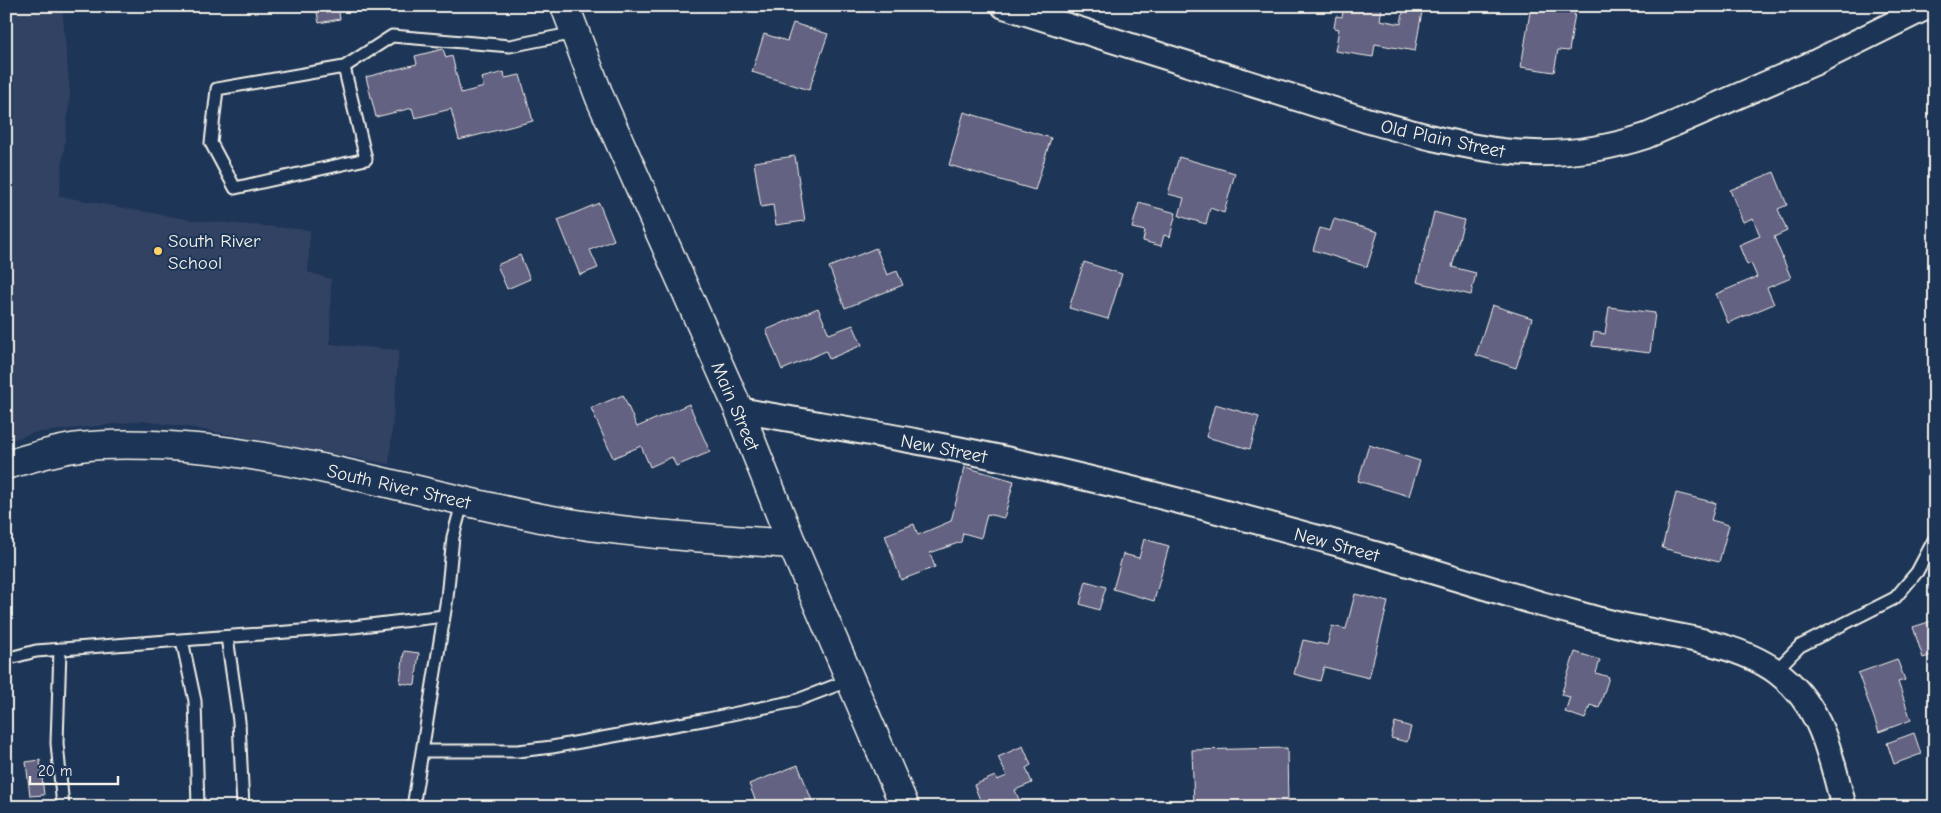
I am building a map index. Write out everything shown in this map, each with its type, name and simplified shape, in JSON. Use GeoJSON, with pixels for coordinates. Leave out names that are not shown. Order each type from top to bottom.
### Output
{"type":"FeatureCollection","features":[{"type":"Feature","properties":{"kind":"main road","name":"Main Street"},"geometry":{"type":"LineString","coordinates":[[565,6],[604,107],[739,410],[792,544],[904,807]]}},
{"type":"Feature","properties":{"kind":"main road","name":"South River Street"},"geometry":{"type":"LineString","coordinates":[[6,466],[42,455],[80,447],[131,444],[184,447],[291,462],[541,518],[612,530],[792,544]]}},
{"type":"Feature","properties":{"kind":"street","name":"Old Plain Street"},"geometry":{"type":"LineString","coordinates":[[1004,6],[1407,132],[1481,149],[1514,153],[1549,154],[1597,149],[1646,136],[1814,63],[1930,6]]}},
{"type":"Feature","properties":{"kind":"street","name":"New Street"},"geometry":{"type":"LineString","coordinates":[[739,410],[1031,465],[1148,493],[1379,555],[1577,613],[1714,645],[1756,660],[1775,671],[1790,683],[1814,713],[1824,734],[1844,807]]}},
{"type":"Feature","properties":{"kind":"lane"},"geometry":{"type":"LineString","coordinates":[[344,67],[366,159],[235,188],[211,143],[217,89],[344,67],[392,36],[510,46],[575,33]]}},
{"type":"Feature","properties":{"kind":"lane"},"geometry":{"type":"LineString","coordinates":[[413,807],[444,616],[453,537],[463,500]]}},
{"type":"Feature","properties":{"kind":"lane"},"geometry":{"type":"LineString","coordinates":[[1775,671],[1800,646],[1895,598],[1918,572],[1935,538]]}},
{"type":"Feature","properties":{"kind":"lane"},"geometry":{"type":"LineString","coordinates":[[6,659],[36,651],[353,627],[444,616]]}},
{"type":"Feature","properties":{"kind":"lane"},"geometry":{"type":"LineString","coordinates":[[227,637],[240,721],[243,807]]}},
{"type":"Feature","properties":{"kind":"lane"},"geometry":{"type":"LineString","coordinates":[[182,640],[195,701],[198,807]]}},
{"type":"Feature","properties":{"kind":"lane"},"geometry":{"type":"LineString","coordinates":[[60,649],[57,743],[63,807]]}},
{"type":"Feature","properties":{"kind":"lane"},"geometry":{"type":"LineString","coordinates":[[422,750],[518,751],[552,747],[708,719],[795,701],[850,680]]}},
{"type":"Feature","properties":{"kind":"shaded area","name":"South River School"},"geometry":{"type":"Polygon","coordinates":[[[6,6],[62,6],[70,94],[59,196],[191,220],[310,230],[308,272],[331,279],[330,344],[399,350],[389,464],[188,427],[142,421],[33,433],[6,442],[6,6]]]}},
{"type":"Feature","properties":{"kind":"building"},"geometry":{"type":"Polygon","coordinates":[[[338,6],[340,19],[319,23],[316,7],[338,6]]]}},
{"type":"Feature","properties":{"kind":"building"},"geometry":{"type":"Polygon","coordinates":[[[1344,6],[1382,7],[1380,20],[1401,24],[1404,6],[1423,6],[1415,51],[1375,44],[1373,57],[1335,51],[1339,29],[1334,28],[1336,16],[1342,17],[1344,6]]]}},
{"type":"Feature","properties":{"kind":"building"},"geometry":{"type":"Polygon","coordinates":[[[1531,6],[1575,13],[1569,51],[1558,50],[1554,72],[1521,67],[1531,6]]]}},
{"type":"Feature","properties":{"kind":"building"},"geometry":{"type":"Polygon","coordinates":[[[793,23],[828,34],[809,90],[752,72],[764,34],[787,41],[793,23]]]}},
{"type":"Feature","properties":{"kind":"building"},"geometry":{"type":"Polygon","coordinates":[[[443,49],[446,58],[452,56],[461,93],[484,87],[481,78],[504,72],[505,78],[520,75],[533,121],[459,140],[451,109],[415,118],[412,108],[376,117],[366,77],[417,64],[415,56],[443,49]]]}},
{"type":"Feature","properties":{"kind":"building"},"geometry":{"type":"Polygon","coordinates":[[[964,112],[1051,138],[1035,190],[949,165],[964,112]]]}},
{"type":"Feature","properties":{"kind":"building"},"geometry":{"type":"Polygon","coordinates":[[[795,156],[805,221],[776,225],[773,205],[761,207],[754,162],[795,156]]]}},
{"type":"Feature","properties":{"kind":"building"},"geometry":{"type":"Polygon","coordinates":[[[1179,157],[1235,173],[1224,213],[1210,208],[1206,224],[1179,216],[1184,198],[1168,194],[1179,157]]]}},
{"type":"Feature","properties":{"kind":"building"},"geometry":{"type":"Polygon","coordinates":[[[1774,172],[1787,205],[1778,209],[1787,231],[1774,237],[1791,278],[1767,288],[1774,304],[1728,323],[1716,294],[1757,277],[1751,263],[1747,265],[1739,245],[1760,236],[1753,218],[1743,222],[1730,190],[1774,172]]]}},
{"type":"Feature","properties":{"kind":"building"},"geometry":{"type":"Polygon","coordinates":[[[599,203],[614,240],[590,250],[598,268],[580,275],[558,220],[599,203]]]}},
{"type":"Feature","properties":{"kind":"building"},"geometry":{"type":"Polygon","coordinates":[[[1139,203],[1176,213],[1170,237],[1164,235],[1161,246],[1143,241],[1145,231],[1132,228],[1139,203]]]}},
{"type":"Feature","properties":{"kind":"building"},"geometry":{"type":"Polygon","coordinates":[[[1434,212],[1464,220],[1452,267],[1476,273],[1471,295],[1417,282],[1434,212]]]}},
{"type":"Feature","properties":{"kind":"building"},"geometry":{"type":"Polygon","coordinates":[[[1334,219],[1378,232],[1367,267],[1313,250],[1320,228],[1330,231],[1334,219]]]}},
{"type":"Feature","properties":{"kind":"building"},"geometry":{"type":"Polygon","coordinates":[[[876,248],[887,275],[897,271],[903,285],[845,308],[829,267],[876,248]]]}},
{"type":"Feature","properties":{"kind":"building"},"geometry":{"type":"Polygon","coordinates":[[[520,255],[530,279],[507,289],[497,265],[520,255]]]}},
{"type":"Feature","properties":{"kind":"building"},"geometry":{"type":"Polygon","coordinates":[[[1084,262],[1122,274],[1108,319],[1069,308],[1084,262]]]}},
{"type":"Feature","properties":{"kind":"building"},"geometry":{"type":"Polygon","coordinates":[[[1492,305],[1532,318],[1516,368],[1476,355],[1492,305]]]}},
{"type":"Feature","properties":{"kind":"building"},"geometry":{"type":"Polygon","coordinates":[[[1609,307],[1655,313],[1650,353],[1592,346],[1594,332],[1605,334],[1609,307]]]}},
{"type":"Feature","properties":{"kind":"building"},"geometry":{"type":"Polygon","coordinates":[[[818,308],[829,334],[853,325],[862,345],[829,359],[826,351],[782,370],[766,330],[818,308]]]}},
{"type":"Feature","properties":{"kind":"building"},"geometry":{"type":"Polygon","coordinates":[[[623,395],[637,427],[689,404],[710,452],[676,466],[672,457],[650,467],[641,446],[613,458],[591,408],[623,395]]]}},
{"type":"Feature","properties":{"kind":"building"},"geometry":{"type":"Polygon","coordinates":[[[1215,404],[1259,417],[1250,449],[1206,437],[1215,404]]]}},
{"type":"Feature","properties":{"kind":"building"},"geometry":{"type":"Polygon","coordinates":[[[1369,445],[1420,461],[1409,496],[1358,481],[1369,445]]]}},
{"type":"Feature","properties":{"kind":"building"},"geometry":{"type":"Polygon","coordinates":[[[965,467],[1014,481],[1004,518],[987,514],[981,538],[963,533],[961,542],[930,553],[935,567],[901,580],[885,535],[914,524],[918,535],[951,521],[965,467]]]}},
{"type":"Feature","properties":{"kind":"building"},"geometry":{"type":"Polygon","coordinates":[[[1676,493],[1716,503],[1711,520],[1729,525],[1719,562],[1662,548],[1676,493]]]}},
{"type":"Feature","properties":{"kind":"building"},"geometry":{"type":"Polygon","coordinates":[[[1144,539],[1169,546],[1154,601],[1113,589],[1123,554],[1139,558],[1144,539]]]}},
{"type":"Feature","properties":{"kind":"building"},"geometry":{"type":"Polygon","coordinates":[[[1086,581],[1106,587],[1099,610],[1080,604],[1086,581]]]}},
{"type":"Feature","properties":{"kind":"building"},"geometry":{"type":"Polygon","coordinates":[[[1355,594],[1388,602],[1369,678],[1324,667],[1320,681],[1294,674],[1303,640],[1327,645],[1332,626],[1346,629],[1355,594]]]}},
{"type":"Feature","properties":{"kind":"building"},"geometry":{"type":"Polygon","coordinates":[[[1935,620],[1935,654],[1923,658],[1913,627],[1935,620]]]}},
{"type":"Feature","properties":{"kind":"building"},"geometry":{"type":"Polygon","coordinates":[[[404,651],[419,653],[415,685],[400,683],[404,651]]]}},
{"type":"Feature","properties":{"kind":"building"},"geometry":{"type":"Polygon","coordinates":[[[1575,652],[1600,660],[1596,673],[1609,677],[1599,708],[1590,705],[1585,719],[1565,712],[1570,697],[1561,695],[1575,652]]]}},
{"type":"Feature","properties":{"kind":"building"},"geometry":{"type":"Polygon","coordinates":[[[1897,659],[1905,680],[1898,682],[1911,720],[1879,732],[1858,673],[1897,659]]]}},
{"type":"Feature","properties":{"kind":"building"},"geometry":{"type":"Polygon","coordinates":[[[1395,722],[1411,727],[1407,742],[1391,738],[1395,722]]]}},
{"type":"Feature","properties":{"kind":"building"},"geometry":{"type":"Polygon","coordinates":[[[1914,733],[1921,754],[1894,764],[1887,743],[1914,733]]]}},
{"type":"Feature","properties":{"kind":"building"},"geometry":{"type":"Polygon","coordinates":[[[1023,746],[1031,765],[1026,768],[1032,783],[1015,790],[1022,807],[978,807],[982,805],[974,785],[995,776],[997,780],[1007,776],[998,757],[1023,746]]]}},
{"type":"Feature","properties":{"kind":"building"},"geometry":{"type":"Polygon","coordinates":[[[1287,748],[1288,807],[1194,807],[1192,750],[1287,748]]]}},
{"type":"Feature","properties":{"kind":"building"},"geometry":{"type":"Polygon","coordinates":[[[40,760],[44,795],[30,796],[26,762],[40,760]]]}},
{"type":"Feature","properties":{"kind":"building"},"geometry":{"type":"Polygon","coordinates":[[[798,765],[814,806],[758,807],[749,784],[798,765]]]}},
{"type":"Feature","properties":{"kind":"place","name":"South River School"},"geometry":{"type":"Point","coordinates":[158,251]}}]}
